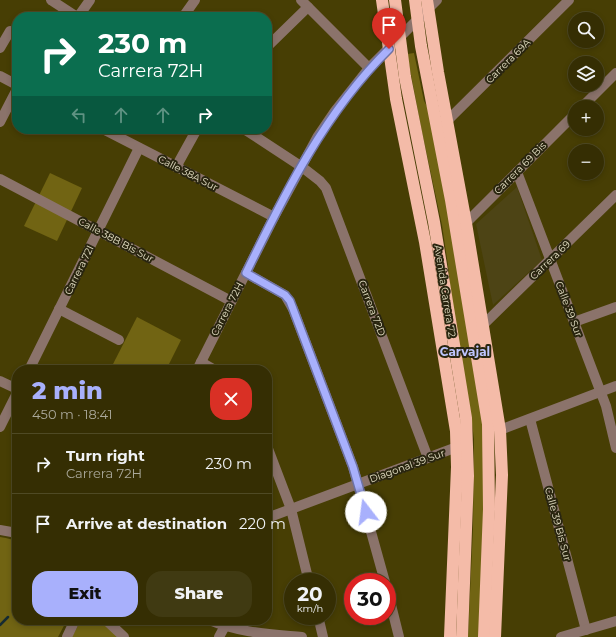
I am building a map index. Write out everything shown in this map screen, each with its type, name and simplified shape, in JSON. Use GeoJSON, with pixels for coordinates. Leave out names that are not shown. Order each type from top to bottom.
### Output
{"type":"FeatureCollection","features":[{"type":"Feature","properties":{"kind":"highway","name":"Avenida Carrera 72"},"geometry":{"type":"LineString","coordinates":[[382,0],[396,99],[425,242],[454,415],[457,467],[450,637]]}},
{"type":"Feature","properties":{"kind":"highway","name":"Avenida Carrera 72"},"geometry":{"type":"LineString","coordinates":[[395,0],[405,77],[434,222],[466,418],[468,476],[462,637]]}},
{"type":"Feature","properties":{"kind":"highway","name":"Avenida Carrera 72"},"geometry":{"type":"LineString","coordinates":[[416,0],[422,51],[449,189],[488,424],[489,516],[484,637]]}},
{"type":"Feature","properties":{"kind":"highway"},"geometry":{"type":"LineString","coordinates":[[428,5],[500,430],[502,475],[495,637]]}},
{"type":"Feature","properties":{"kind":"highway"},"geometry":{"type":"LineString","coordinates":[[449,189],[456,172]]}},
{"type":"Feature","properties":{"kind":"street"},"geometry":{"type":"LineString","coordinates":[[51,0],[69,12]]}},
{"type":"Feature","properties":{"kind":"street"},"geometry":{"type":"LineString","coordinates":[[81,12],[90,0]]}},
{"type":"Feature","properties":{"kind":"street"},"geometry":{"type":"LineString","coordinates":[[187,12],[195,0]]}},
{"type":"Feature","properties":{"kind":"street","name":"Carrera 72H"},"geometry":{"type":"LineString","coordinates":[[200,365],[274,217],[326,124],[370,68],[418,19],[428,5],[437,0]]}},
{"type":"Feature","properties":{"kind":"street","name":"Carrera 69A"},"geometry":{"type":"LineString","coordinates":[[447,121],[456,114],[569,0]]}},
{"type":"Feature","properties":{"kind":"street"},"geometry":{"type":"LineString","coordinates":[[272,41],[304,3],[370,68]]}},
{"type":"Feature","properties":{"kind":"street"},"geometry":{"type":"LineString","coordinates":[[0,48],[10,31]]}},
{"type":"Feature","properties":{"kind":"street"},"geometry":{"type":"LineString","coordinates":[[589,100],[616,73]]}},
{"type":"Feature","properties":{"kind":"street"},"geometry":{"type":"LineString","coordinates":[[0,76],[12,82]]}},
{"type":"Feature","properties":{"kind":"street"},"geometry":{"type":"LineString","coordinates":[[0,122],[12,99]]}},
{"type":"Feature","properties":{"kind":"street","name":"Carrera 69 Bis"},"geometry":{"type":"LineString","coordinates":[[466,223],[568,121]]}},
{"type":"Feature","properties":{"kind":"street","name":"Calle 38A Sur"},"geometry":{"type":"LineString","coordinates":[[113,134],[274,217]]}},
{"type":"Feature","properties":{"kind":"street"},"geometry":{"type":"LineString","coordinates":[[176,167],[194,134]]}},
{"type":"Feature","properties":{"kind":"street","name":"Carrera 72D"},"geometry":{"type":"LineString","coordinates":[[252,134],[302,167],[320,181],[326,188],[428,458]]}},
{"type":"Feature","properties":{"kind":"street","name":"Carrera 72I"},"geometry":{"type":"LineString","coordinates":[[32,365],[140,148]]}},
{"type":"Feature","properties":{"kind":"street","name":"Calle 39 Sur"},"geometry":{"type":"LineString","coordinates":[[517,172],[606,406],[616,448]]}},
{"type":"Feature","properties":{"kind":"street","name":"Calle 38B Bis Sur"},"geometry":{"type":"LineString","coordinates":[[0,179],[231,302]]}},
{"type":"Feature","properties":{"kind":"street","name":"Carrera 69"},"geometry":{"type":"LineString","coordinates":[[483,325],[616,195]]}},
{"type":"Feature","properties":{"kind":"street"},"geometry":{"type":"LineString","coordinates":[[246,273],[285,295],[290,301],[359,484],[383,573]]}},
{"type":"Feature","properties":{"kind":"street"},"geometry":{"type":"LineString","coordinates":[[574,322],[616,308]]}},
{"type":"Feature","properties":{"kind":"street"},"geometry":{"type":"LineString","coordinates":[[59,310],[119,340]]}},
{"type":"Feature","properties":{"kind":"street"},"geometry":{"type":"LineString","coordinates":[[0,381],[12,387]]}},
{"type":"Feature","properties":{"kind":"street"},"geometry":{"type":"LineString","coordinates":[[500,430],[616,386]]}},
{"type":"Feature","properties":{"kind":"street"},"geometry":{"type":"LineString","coordinates":[[0,427],[12,403]]}},
{"type":"Feature","properties":{"kind":"street","name":"Calle 39 Bis Sur"},"geometry":{"type":"LineString","coordinates":[[530,419],[586,630]]}},
{"type":"Feature","properties":{"kind":"street","name":"Diagonal 39 Sur"},"geometry":{"type":"LineString","coordinates":[[272,516],[457,447]]}},
{"type":"Feature","properties":{"kind":"street"},"geometry":{"type":"LineString","coordinates":[[272,459],[291,509],[308,573]]}},
{"type":"Feature","properties":{"kind":"street"},"geometry":{"type":"LineString","coordinates":[[0,530],[12,532]]}},
{"type":"Feature","properties":{"kind":"street"},"geometry":{"type":"LineString","coordinates":[[561,637],[616,621]]}},
{"type":"Feature","properties":{"kind":"street"},"geometry":{"type":"LineString","coordinates":[[67,637],[73,625]]}},
{"type":"Feature","properties":{"kind":"street"},"geometry":{"type":"LineString","coordinates":[[111,625],[124,637]]}},
{"type":"Feature","properties":{"kind":"street"},"geometry":{"type":"LineString","coordinates":[[242,625],[243,631]]}},
{"type":"Feature","properties":{"kind":"street"},"geometry":{"type":"LineString","coordinates":[[320,625],[323,637]]}},
{"type":"Feature","properties":{"kind":"street"},"geometry":{"type":"LineString","coordinates":[[396,625],[399,637]]}},
{"type":"Feature","properties":{"kind":"street"},"geometry":{"type":"LineString","coordinates":[[219,637],[225,626],[243,631],[302,637]]}},
{"type":"Feature","properties":{"kind":"shaded area"},"geometry":{"type":"Polygon","coordinates":[[[414,53],[424,101],[431,113],[485,423],[486,454],[480,637],[468,637],[473,528],[474,439],[470,408],[453,315],[442,225],[407,54],[414,53]]]}},
{"type":"Feature","properties":{"kind":"shaded area"},"geometry":{"type":"Polygon","coordinates":[[[50,173],[82,188],[57,241],[24,226],[50,173]]]}},
{"type":"Feature","properties":{"kind":"shaded area"},"geometry":{"type":"Polygon","coordinates":[[[517,187],[542,260],[493,305],[476,224],[517,187]]]}},
{"type":"Feature","properties":{"kind":"shaded area"},"geometry":{"type":"Polygon","coordinates":[[[137,317],[181,340],[168,365],[113,365],[137,317]]]}},
{"type":"Feature","properties":{"kind":"shaded area"},"geometry":{"type":"Polygon","coordinates":[[[0,537],[12,540],[12,625],[64,625],[58,637],[0,637],[0,537]]]}},
{"type":"Feature","properties":{"kind":"shaded area"},"geometry":{"type":"Polygon","coordinates":[[[78,625],[106,625],[118,637],[72,637],[78,625]]]}},
{"type":"Feature","properties":{"kind":"waterway"},"geometry":{"type":"LineString","coordinates":[[0,625],[8,617]]}},
{"type":"Feature","properties":{"kind":"district","name":"Carvajal"},"geometry":{"type":"Point","coordinates":[465,351]}},
{"type":"Feature","properties":{"kind":"route"},"geometry":{"type":"LineString","coordinates":[[366,512],[353,467],[288,297],[246,273],[274,217],[318,136],[360,80],[389,49]]}}]}
